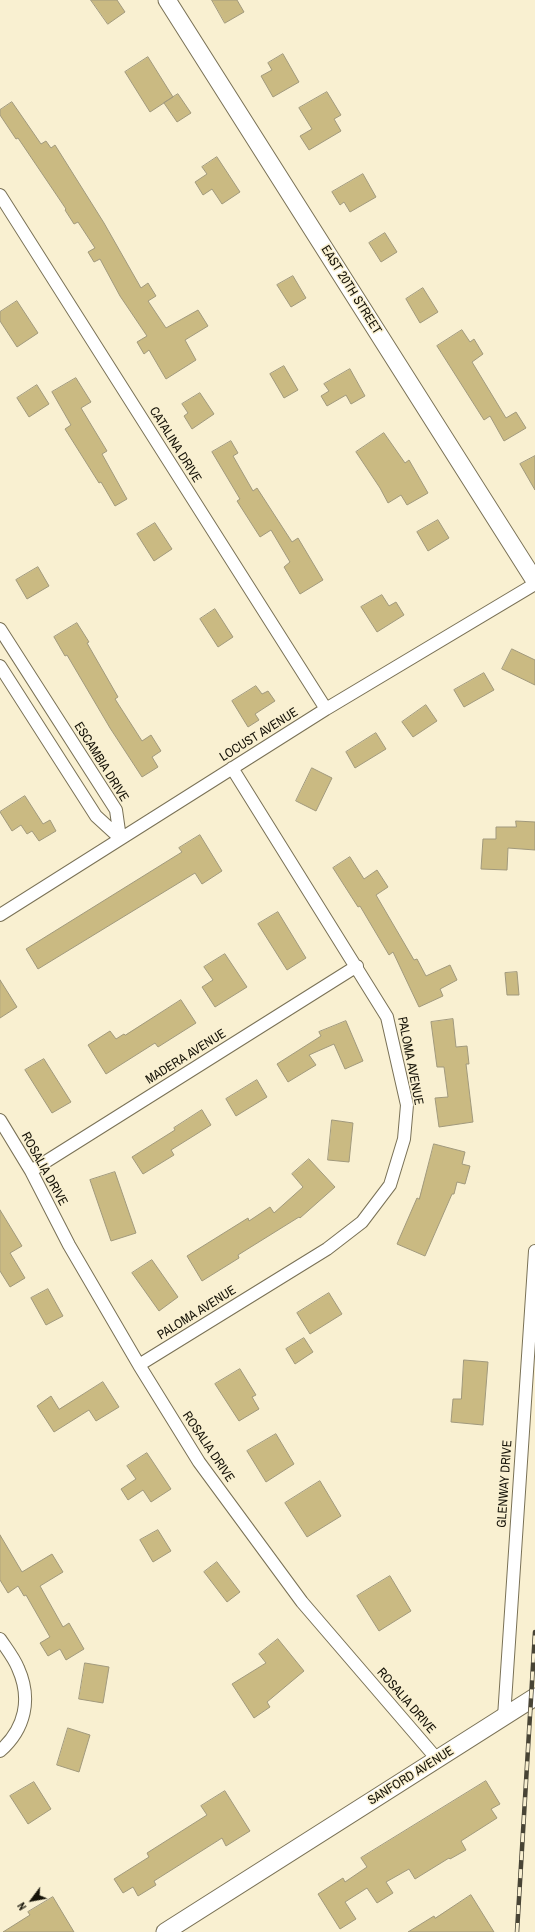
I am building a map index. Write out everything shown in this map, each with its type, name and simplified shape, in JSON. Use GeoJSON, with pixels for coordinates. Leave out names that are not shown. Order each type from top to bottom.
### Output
{"type":"FeatureCollection","features":[{"type":"Feature","properties":{"kind":"street","name":"EAST 20TH STREET"},"geometry":{"type":"LineString","coordinates":[[167,0],[535,582]]}},
{"type":"Feature","properties":{"kind":"street","name":"CATALINA DRIVE"},"geometry":{"type":"LineString","coordinates":[[0,195],[326,709]]}},
{"type":"Feature","properties":{"kind":"street","name":"LOCUST AVENUE"},"geometry":{"type":"LineString","coordinates":[[0,915],[326,709],[535,582]]}},
{"type":"Feature","properties":{"kind":"street","name":"ESCAMBIA DRIVE"},"geometry":{"type":"LineString","coordinates":[[0,629],[116,810],[120,838]]}},
{"type":"Feature","properties":{"kind":"street"},"geometry":{"type":"LineString","coordinates":[[0,666],[96,816],[120,838]]}},
{"type":"Feature","properties":{"kind":"street","name":"PALOMA AVENUE"},"geometry":{"type":"LineString","coordinates":[[139,1365],[327,1249],[362,1222],[390,1185],[404,1139],[406,1105],[387,1017],[357,966],[232,768]]}},
{"type":"Feature","properties":{"kind":"street","name":"MADERA AVENUE"},"geometry":{"type":"LineString","coordinates":[[31,1170],[357,966]]}},
{"type":"Feature","properties":{"kind":"street","name":"ROSALIA DRIVE"},"geometry":{"type":"LineString","coordinates":[[0,1120],[31,1170],[69,1245],[139,1365],[199,1462],[302,1602],[437,1759]]}},
{"type":"Feature","properties":{"kind":"street","name":"GLENWAY DRIVE"},"geometry":{"type":"LineString","coordinates":[[504,1718],[535,1251]]}},
{"type":"Feature","properties":{"kind":"street"},"geometry":{"type":"LineString","coordinates":[[0,1639],[18,1668],[26,1694],[24,1719],[10,1742],[0,1751]]}},
{"type":"Feature","properties":{"kind":"street","name":"SANFORD AVENUE"},"geometry":{"type":"LineString","coordinates":[[165,1932],[535,1697]]}},
{"type":"Feature","properties":{"kind":"building"},"geometry":{"type":"Polygon","coordinates":[[[91,0],[117,0],[125,12],[108,24],[91,0]]]}},
{"type":"Feature","properties":{"kind":"building"},"geometry":{"type":"Polygon","coordinates":[[[212,0],[237,0],[244,12],[225,23],[212,0]]]}},
{"type":"Feature","properties":{"kind":"building"},"geometry":{"type":"Polygon","coordinates":[[[283,54],[299,82],[273,97],[261,76],[272,70],[268,63],[283,54]]]}},
{"type":"Feature","properties":{"kind":"building"},"geometry":{"type":"Polygon","coordinates":[[[148,57],[173,97],[150,112],[125,72],[148,57]]]}},
{"type":"Feature","properties":{"kind":"building"},"geometry":{"type":"Polygon","coordinates":[[[327,92],[341,115],[334,119],[341,131],[309,150],[300,136],[312,129],[299,108],[327,92]]]}},
{"type":"Feature","properties":{"kind":"building"},"geometry":{"type":"Polygon","coordinates":[[[178,94],[191,113],[177,122],[164,103],[178,94]]]}},
{"type":"Feature","properties":{"kind":"building"},"geometry":{"type":"Polygon","coordinates":[[[12,102],[41,144],[46,141],[51,148],[55,145],[104,223],[141,288],[148,283],[156,296],[148,301],[166,328],[198,310],[208,326],[185,340],[196,360],[166,379],[149,350],[144,354],[137,342],[147,336],[120,296],[100,259],[94,262],[88,252],[95,248],[78,222],[74,224],[65,210],[66,209],[18,138],[16,139],[0,115],[0,110],[12,102]]]}},
{"type":"Feature","properties":{"kind":"building"},"geometry":{"type":"Polygon","coordinates":[[[217,157],[240,192],[222,204],[212,189],[203,195],[195,182],[207,174],[202,167],[217,157]]]}},
{"type":"Feature","properties":{"kind":"building"},"geometry":{"type":"Polygon","coordinates":[[[363,174],[376,197],[350,212],[344,202],[340,205],[332,192],[363,174]]]}},
{"type":"Feature","properties":{"kind":"building"},"geometry":{"type":"Polygon","coordinates":[[[385,233],[397,252],[381,262],[369,243],[385,233]]]}},
{"type":"Feature","properties":{"kind":"building"},"geometry":{"type":"Polygon","coordinates":[[[293,276],[306,298],[291,307],[277,285],[293,276]]]}},
{"type":"Feature","properties":{"kind":"building"},"geometry":{"type":"Polygon","coordinates":[[[423,288],[438,312],[420,323],[406,299],[423,288]]]}},
{"type":"Feature","properties":{"kind":"building"},"geometry":{"type":"Polygon","coordinates":[[[17,301],[38,333],[17,347],[0,321],[0,312],[17,301]]]}},
{"type":"Feature","properties":{"kind":"building"},"geometry":{"type":"Polygon","coordinates":[[[462,330],[470,342],[474,339],[483,354],[472,362],[506,418],[516,412],[526,428],[504,441],[490,416],[484,420],[437,346],[462,330]]]}},
{"type":"Feature","properties":{"kind":"building"},"geometry":{"type":"Polygon","coordinates":[[[284,366],[298,390],[284,398],[270,374],[284,366]]]}},
{"type":"Feature","properties":{"kind":"building"},"geometry":{"type":"Polygon","coordinates":[[[350,369],[365,396],[351,404],[346,395],[327,406],[321,396],[329,391],[324,384],[350,369]]]}},
{"type":"Feature","properties":{"kind":"building"},"geometry":{"type":"Polygon","coordinates":[[[76,378],[91,402],[81,408],[107,451],[102,454],[127,499],[115,506],[101,482],[99,483],[65,429],[71,425],[52,392],[76,378]]]}},
{"type":"Feature","properties":{"kind":"building"},"geometry":{"type":"Polygon","coordinates":[[[37,385],[49,404],[29,417],[17,398],[37,385]]]}},
{"type":"Feature","properties":{"kind":"building"},"geometry":{"type":"Polygon","coordinates":[[[200,393],[214,414],[192,429],[184,416],[188,413],[182,404],[200,393]]]}},
{"type":"Feature","properties":{"kind":"building"},"geometry":{"type":"Polygon","coordinates":[[[384,433],[405,463],[409,460],[428,493],[407,505],[401,495],[388,503],[356,452],[384,433]]]}},
{"type":"Feature","properties":{"kind":"building"},"geometry":{"type":"Polygon","coordinates":[[[231,441],[238,453],[233,456],[253,491],[257,488],[292,542],[298,538],[323,580],[300,594],[284,567],[290,562],[271,530],[260,537],[237,501],[240,499],[212,452],[231,441]]]}},
{"type":"Feature","properties":{"kind":"building"},"geometry":{"type":"Polygon","coordinates":[[[535,456],[535,490],[520,464],[535,456]]]}},
{"type":"Feature","properties":{"kind":"building"},"geometry":{"type":"Polygon","coordinates":[[[438,520],[449,538],[428,551],[417,532],[438,520]]]}},
{"type":"Feature","properties":{"kind":"building"},"geometry":{"type":"Polygon","coordinates":[[[155,523],[172,549],[154,561],[137,534],[155,523]]]}},
{"type":"Feature","properties":{"kind":"building"},"geometry":{"type":"Polygon","coordinates":[[[38,567],[49,586],[27,599],[16,580],[38,567]]]}},
{"type":"Feature","properties":{"kind":"building"},"geometry":{"type":"Polygon","coordinates":[[[382,595],[389,606],[396,602],[404,615],[377,632],[361,607],[382,595]]]}},
{"type":"Feature","properties":{"kind":"building"},"geometry":{"type":"Polygon","coordinates":[[[215,609],[233,637],[218,647],[200,619],[215,609]]]}},
{"type":"Feature","properties":{"kind":"building"},"geometry":{"type":"Polygon","coordinates":[[[77,623],[89,642],[87,643],[118,697],[115,699],[142,741],[151,735],[161,751],[152,757],[158,767],[142,777],[110,728],[67,655],[65,656],[54,637],[77,623]]]}},
{"type":"Feature","properties":{"kind":"building"},"geometry":{"type":"Polygon","coordinates":[[[512,649],[535,660],[535,685],[502,669],[512,649]]]}},
{"type":"Feature","properties":{"kind":"building"},"geometry":{"type":"Polygon","coordinates":[[[484,673],[494,690],[464,707],[454,690],[484,673]]]}},
{"type":"Feature","properties":{"kind":"building"},"geometry":{"type":"Polygon","coordinates":[[[256,686],[262,694],[268,691],[275,701],[255,714],[259,720],[248,727],[232,701],[256,686]]]}},
{"type":"Feature","properties":{"kind":"building"},"geometry":{"type":"Polygon","coordinates":[[[426,705],[437,721],[413,737],[402,722],[426,705]]]}},
{"type":"Feature","properties":{"kind":"building"},"geometry":{"type":"Polygon","coordinates":[[[376,733],[386,749],[355,768],[346,752],[376,733]]]}},
{"type":"Feature","properties":{"kind":"building"},"geometry":{"type":"Polygon","coordinates":[[[312,768],[332,778],[316,811],[296,801],[312,768]]]}},
{"type":"Feature","properties":{"kind":"building"},"geometry":{"type":"Polygon","coordinates":[[[25,796],[43,824],[50,820],[56,831],[39,841],[32,831],[27,834],[21,825],[12,831],[0,812],[25,796]]]}},
{"type":"Feature","properties":{"kind":"building"},"geometry":{"type":"Polygon","coordinates":[[[516,821],[535,822],[535,850],[508,848],[507,870],[481,869],[483,839],[496,839],[496,827],[516,827],[516,821]]]}},
{"type":"Feature","properties":{"kind":"building"},"geometry":{"type":"Polygon","coordinates":[[[200,835],[222,871],[202,884],[195,873],[38,969],[26,949],[182,852],[179,848],[200,835]]]}},
{"type":"Feature","properties":{"kind":"building"},"geometry":{"type":"Polygon","coordinates":[[[350,857],[364,879],[377,870],[388,887],[376,895],[414,960],[417,959],[426,976],[450,965],[457,980],[440,989],[443,996],[419,1007],[393,952],[389,955],[360,906],[358,907],[333,868],[350,857]]]}},
{"type":"Feature","properties":{"kind":"building"},"geometry":{"type":"Polygon","coordinates":[[[278,912],[306,958],[287,970],[258,924],[278,912]]]}},
{"type":"Feature","properties":{"kind":"building"},"geometry":{"type":"Polygon","coordinates":[[[225,954],[247,987],[215,1007],[202,987],[213,980],[204,967],[225,954]]]}},
{"type":"Feature","properties":{"kind":"building"},"geometry":{"type":"Polygon","coordinates":[[[517,972],[519,995],[507,995],[505,973],[517,972]]]}},
{"type":"Feature","properties":{"kind":"building"},"geometry":{"type":"Polygon","coordinates":[[[0,980],[17,1007],[0,1018],[0,980]]]}},
{"type":"Feature","properties":{"kind":"building"},"geometry":{"type":"Polygon","coordinates":[[[181,1000],[196,1023],[158,1047],[155,1043],[106,1074],[88,1045],[110,1031],[116,1039],[124,1034],[125,1035],[181,1000]]]}},
{"type":"Feature","properties":{"kind":"building"},"geometry":{"type":"Polygon","coordinates":[[[453,1019],[456,1047],[467,1046],[469,1064],[466,1064],[473,1122],[439,1127],[435,1098],[448,1097],[444,1067],[437,1067],[431,1022],[453,1019]]]}},
{"type":"Feature","properties":{"kind":"building"},"geometry":{"type":"Polygon","coordinates":[[[346,1021],[363,1061],[345,1069],[334,1044],[309,1055],[316,1065],[288,1082],[277,1064],[321,1036],[319,1032],[346,1021]]]}},
{"type":"Feature","properties":{"kind":"building"},"geometry":{"type":"Polygon","coordinates":[[[44,1059],[71,1102],[52,1113],[25,1070],[44,1059]]]}},
{"type":"Feature","properties":{"kind":"building"},"geometry":{"type":"Polygon","coordinates":[[[257,1080],[267,1097],[236,1116],[226,1099],[257,1080]]]}},
{"type":"Feature","properties":{"kind":"building"},"geometry":{"type":"Polygon","coordinates":[[[202,1110],[211,1125],[171,1150],[174,1155],[143,1174],[132,1157],[175,1130],[174,1128],[202,1110]]]}},
{"type":"Feature","properties":{"kind":"building"},"geometry":{"type":"Polygon","coordinates":[[[332,1120],[353,1123],[349,1162],[328,1160],[332,1120]]]}},
{"type":"Feature","properties":{"kind":"building"},"geometry":{"type":"Polygon","coordinates":[[[434,1144],[465,1152],[462,1164],[470,1166],[465,1184],[457,1182],[454,1194],[452,1194],[425,1256],[397,1244],[417,1198],[419,1199],[434,1144]]]}},
{"type":"Feature","properties":{"kind":"building"},"geometry":{"type":"Polygon","coordinates":[[[309,1159],[335,1187],[300,1218],[299,1217],[238,1255],[239,1258],[202,1281],[187,1256],[248,1218],[249,1221],[270,1207],[274,1213],[303,1187],[292,1174],[309,1159]]]}},
{"type":"Feature","properties":{"kind":"building"},"geometry":{"type":"Polygon","coordinates":[[[115,1172],[136,1233],[111,1241],[90,1180],[115,1172]]]}},
{"type":"Feature","properties":{"kind":"building"},"geometry":{"type":"Polygon","coordinates":[[[0,1210],[22,1246],[10,1253],[25,1278],[10,1287],[0,1271],[0,1210]]]}},
{"type":"Feature","properties":{"kind":"building"},"geometry":{"type":"Polygon","coordinates":[[[152,1260],[178,1297],[159,1311],[132,1273],[152,1260]]]}},
{"type":"Feature","properties":{"kind":"building"},"geometry":{"type":"Polygon","coordinates":[[[48,1289],[63,1316],[46,1325],[31,1298],[48,1289]]]}},
{"type":"Feature","properties":{"kind":"building"},"geometry":{"type":"Polygon","coordinates":[[[329,1293],[342,1314],[310,1334],[297,1313],[329,1293]]]}},
{"type":"Feature","properties":{"kind":"building"},"geometry":{"type":"Polygon","coordinates":[[[304,1338],[313,1352],[295,1364],[286,1349],[304,1338]]]}},
{"type":"Feature","properties":{"kind":"building"},"geometry":{"type":"Polygon","coordinates":[[[464,1360],[488,1362],[483,1425],[451,1422],[453,1399],[461,1399],[464,1360]]]}},
{"type":"Feature","properties":{"kind":"building"},"geometry":{"type":"Polygon","coordinates":[[[240,1369],[256,1395],[252,1397],[259,1409],[239,1421],[215,1384],[240,1369]]]}},
{"type":"Feature","properties":{"kind":"building"},"geometry":{"type":"Polygon","coordinates":[[[103,1382],[119,1407],[96,1421],[89,1410],[54,1432],[37,1406],[51,1396],[59,1409],[103,1382]]]}},
{"type":"Feature","properties":{"kind":"building"},"geometry":{"type":"Polygon","coordinates":[[[276,1434],[294,1464],[266,1482],[247,1451],[276,1434]]]}},
{"type":"Feature","properties":{"kind":"building"},"geometry":{"type":"Polygon","coordinates":[[[147,1453],[171,1489],[151,1502],[143,1490],[128,1500],[121,1489],[136,1479],[127,1466],[147,1453]]]}},
{"type":"Feature","properties":{"kind":"building"},"geometry":{"type":"Polygon","coordinates":[[[320,1481],[341,1516],[307,1537],[285,1503],[320,1481]]]}},
{"type":"Feature","properties":{"kind":"building"},"geometry":{"type":"Polygon","coordinates":[[[158,1530],[171,1551],[153,1562],[140,1540],[158,1530]]]}},
{"type":"Feature","properties":{"kind":"building"},"geometry":{"type":"Polygon","coordinates":[[[0,1535],[22,1572],[52,1554],[63,1572],[40,1586],[63,1627],[69,1623],[84,1649],[66,1660],[60,1649],[48,1656],[40,1643],[50,1637],[26,1595],[24,1596],[18,1586],[8,1593],[0,1580],[0,1535]]]}},
{"type":"Feature","properties":{"kind":"building"},"geometry":{"type":"Polygon","coordinates":[[[217,1562],[240,1592],[227,1602],[204,1572],[217,1562]]]}},
{"type":"Feature","properties":{"kind":"building"},"geometry":{"type":"Polygon","coordinates":[[[390,1576],[411,1611],[379,1631],[357,1596],[390,1576]]]}},
{"type":"Feature","properties":{"kind":"building"},"geometry":{"type":"Polygon","coordinates":[[[278,1639],[304,1671],[267,1702],[270,1707],[254,1718],[232,1684],[266,1663],[259,1654],[278,1639]]]}},
{"type":"Feature","properties":{"kind":"building"},"geometry":{"type":"Polygon","coordinates":[[[85,1663],[109,1667],[103,1703],[79,1699],[85,1663]]]}},
{"type":"Feature","properties":{"kind":"building"},"geometry":{"type":"Polygon","coordinates":[[[68,1728],[90,1735],[79,1772],[57,1765],[68,1728]]]}},
{"type":"Feature","properties":{"kind":"building"},"geometry":{"type":"Polygon","coordinates":[[[486,1781],[500,1804],[491,1809],[497,1818],[461,1841],[466,1850],[450,1859],[449,1858],[415,1879],[409,1869],[386,1882],[393,1893],[377,1903],[367,1888],[345,1902],[356,1919],[340,1929],[318,1894],[343,1878],[345,1882],[367,1867],[361,1858],[486,1781]]]}},
{"type":"Feature","properties":{"kind":"building"},"geometry":{"type":"Polygon","coordinates":[[[34,1782],[51,1809],[28,1824],[10,1796],[34,1782]]]}},
{"type":"Feature","properties":{"kind":"building"},"geometry":{"type":"Polygon","coordinates":[[[225,1791],[250,1831],[226,1846],[222,1838],[154,1881],[156,1885],[138,1896],[133,1887],[123,1893],[114,1879],[149,1857],[147,1853],[207,1815],[201,1806],[225,1791]]]}},
{"type":"Feature","properties":{"kind":"building"},"geometry":{"type":"Polygon","coordinates":[[[471,1895],[494,1932],[408,1932],[434,1916],[435,1918],[471,1895]]]}},
{"type":"Feature","properties":{"kind":"building"},"geometry":{"type":"Polygon","coordinates":[[[53,1897],[74,1932],[3,1932],[30,1915],[28,1912],[53,1897]]]}},
{"type":"Feature","properties":{"kind":"railway"},"geometry":{"type":"LineString","coordinates":[[517,1932],[535,1632]]}}]}
